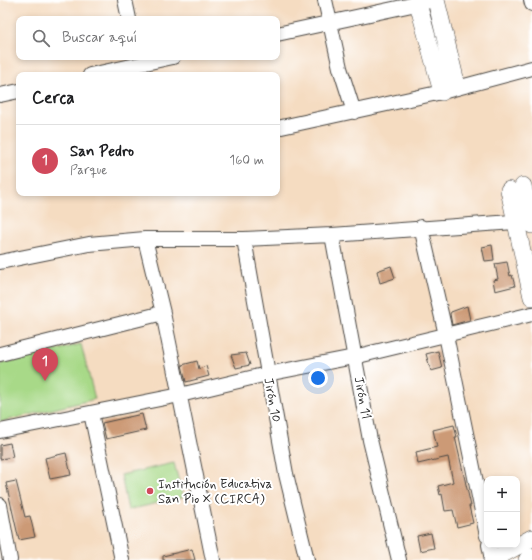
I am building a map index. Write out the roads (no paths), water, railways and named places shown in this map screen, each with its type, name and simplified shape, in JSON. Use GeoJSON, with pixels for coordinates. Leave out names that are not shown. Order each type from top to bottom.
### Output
{"type":"FeatureCollection","features":[{"type":"Feature","properties":{"kind":"street"},"geometry":{"type":"LineString","coordinates":[[125,0],[128,16]]}},
{"type":"Feature","properties":{"kind":"street"},"geometry":{"type":"LineString","coordinates":[[325,0],[340,68],[354,112]]}},
{"type":"Feature","properties":{"kind":"street"},"geometry":{"type":"LineString","coordinates":[[280,33],[418,2],[435,0],[450,89]]}},
{"type":"Feature","properties":{"kind":"street"},"geometry":{"type":"LineString","coordinates":[[531,0],[532,4]]}},
{"type":"Feature","properties":{"kind":"street"},"geometry":{"type":"LineString","coordinates":[[418,2],[450,89]]}},
{"type":"Feature","properties":{"kind":"street"},"geometry":{"type":"LineString","coordinates":[[105,72],[160,60]]}},
{"type":"Feature","properties":{"kind":"street"},"geometry":{"type":"LineString","coordinates":[[280,127],[354,112],[532,68]]}},
{"type":"Feature","properties":{"kind":"street"},"geometry":{"type":"LineString","coordinates":[[0,95],[16,92]]}},
{"type":"Feature","properties":{"kind":"street"},"geometry":{"type":"LineString","coordinates":[[516,188],[527,222],[532,297]]}},
{"type":"Feature","properties":{"kind":"street"},"geometry":{"type":"LineString","coordinates":[[0,262],[89,244],[145,239],[244,239],[332,235],[527,222]]}},
{"type":"Feature","properties":{"kind":"street"},"geometry":{"type":"LineString","coordinates":[[421,228],[446,335],[484,521]]}},
{"type":"Feature","properties":{"kind":"street","name":"Jirón 11"},"geometry":{"type":"LineString","coordinates":[[332,235],[370,440],[399,560]]}},
{"type":"Feature","properties":{"kind":"street"},"geometry":{"type":"LineString","coordinates":[[145,239],[163,313],[213,560]]}},
{"type":"Feature","properties":{"kind":"street","name":"Jirón 10"},"geometry":{"type":"LineString","coordinates":[[244,239],[286,474],[307,560]]}},
{"type":"Feature","properties":{"kind":"street"},"geometry":{"type":"LineString","coordinates":[[0,354],[163,313]]}},
{"type":"Feature","properties":{"kind":"street"},"geometry":{"type":"LineString","coordinates":[[0,432],[180,395],[267,374],[354,357],[532,314]]}},
{"type":"Feature","properties":{"kind":"street"},"geometry":{"type":"LineString","coordinates":[[91,413],[122,560]]}},
{"type":"Feature","properties":{"kind":"street"},"geometry":{"type":"LineString","coordinates":[[0,505],[10,560]]}},
{"type":"Feature","properties":{"kind":"street"},"geometry":{"type":"LineString","coordinates":[[490,548],[492,560],[532,538]]}},
{"type":"Feature","properties":{"kind":"street"},"geometry":{"type":"LineString","coordinates":[[527,560],[532,557]]}},
{"type":"Feature","properties":{"kind":"place","name":"San Pedro"},"geometry":{"type":"Point","coordinates":[45,381]}},
{"type":"Feature","properties":{"kind":"place","name":"Institución Educativa San Pio X (CIRCA)"},"geometry":{"type":"Point","coordinates":[150,491]}}]}
